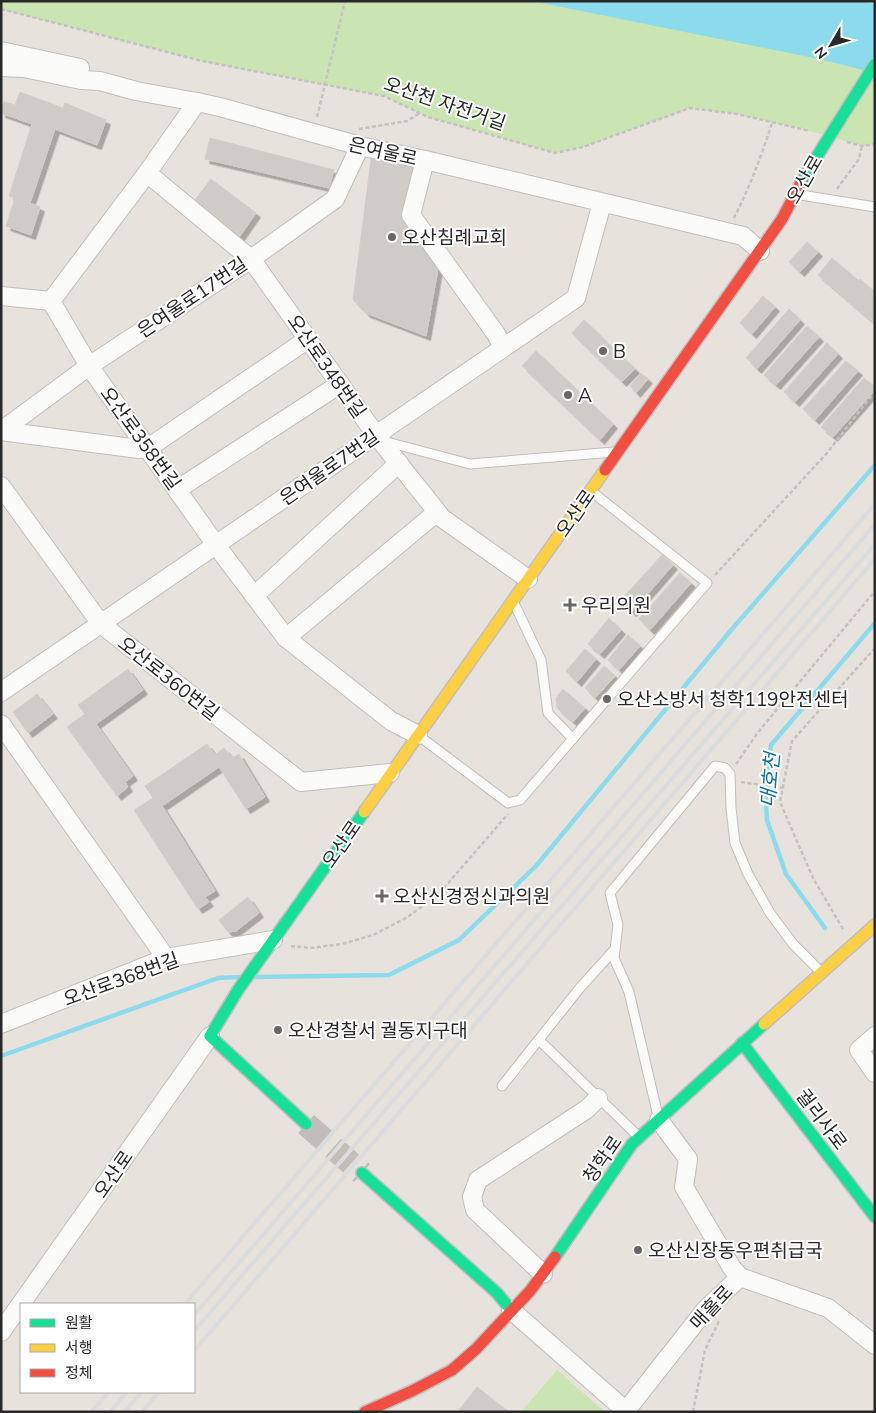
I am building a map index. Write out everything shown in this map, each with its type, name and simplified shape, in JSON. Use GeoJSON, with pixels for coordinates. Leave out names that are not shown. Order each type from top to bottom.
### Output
{"type":"FeatureCollection","features":[{"type":"Feature","properties":{"kind":"street"},"geometry":{"type":"LineString","coordinates":[[1,51],[80,68],[100,81]]}},
{"type":"Feature","properties":{"kind":"street","name":"오산로"},"geometry":{"type":"LineString","coordinates":[[21,1303],[210,1036],[238,990],[390,773],[782,220],[804,177],[875,64]]}},
{"type":"Feature","properties":{"kind":"street","name":"은여울로"},"geometry":{"type":"LineString","coordinates":[[1,67],[24,68],[82,80],[100,81],[136,91],[197,102],[358,138],[425,160],[742,236],[760,251]]}},
{"type":"Feature","properties":{"kind":"street"},"geometry":{"type":"LineString","coordinates":[[1,296],[51,301],[147,173],[197,102]]}},
{"type":"Feature","properties":{"kind":"street","name":"은여울로17번길"},"geometry":{"type":"LineString","coordinates":[[1,431],[89,366],[334,200],[358,138]]}},
{"type":"Feature","properties":{"kind":"street"},"geometry":{"type":"LineString","coordinates":[[425,160],[411,215],[496,334],[503,347]]}},
{"type":"Feature","properties":{"kind":"street","name":"오산로348번길"},"geometry":{"type":"LineString","coordinates":[[147,173],[251,258],[378,437],[442,518],[528,579]]}},
{"type":"Feature","properties":{"kind":"street","name":"은여울로7번길"},"geometry":{"type":"LineString","coordinates":[[1,692],[216,544],[378,437],[503,347],[576,298],[602,203]]}},
{"type":"Feature","properties":{"kind":"street","name":"오산로358번길"},"geometry":{"type":"LineString","coordinates":[[51,301],[89,366],[216,544],[286,638],[391,721],[418,735]]}},
{"type":"Feature","properties":{"kind":"street"},"geometry":{"type":"LineString","coordinates":[[1,431],[139,449],[148,448],[308,338]]}},
{"type":"Feature","properties":{"kind":"street"},"geometry":{"type":"LineString","coordinates":[[178,489],[340,384]]}},
{"type":"Feature","properties":{"kind":"street"},"geometry":{"type":"LineString","coordinates":[[254,596],[399,463]]}},
{"type":"Feature","properties":{"kind":"street","name":"오산로360번길"},"geometry":{"type":"LineString","coordinates":[[1,486],[101,624],[301,782],[390,773]]}},
{"type":"Feature","properties":{"kind":"street"},"geometry":{"type":"LineString","coordinates":[[286,638],[437,512]]}},
{"type":"Feature","properties":{"kind":"street"},"geometry":{"type":"LineString","coordinates":[[1,724],[166,958]]}},
{"type":"Feature","properties":{"kind":"street","name":"청학로"},"geometry":{"type":"LineString","coordinates":[[365,1412],[412,1391],[452,1370],[476,1349],[530,1291],[543,1274],[632,1144],[875,925]]}},
{"type":"Feature","properties":{"kind":"street","name":"오산로368번길"},"geometry":{"type":"LineString","coordinates":[[1,1024],[166,958],[268,947]]}},
{"type":"Feature","properties":{"kind":"street"},"geometry":{"type":"LineString","coordinates":[[210,1036],[306,1124]]}},
{"type":"Feature","properties":{"kind":"street"},"geometry":{"type":"LineString","coordinates":[[875,1036],[859,1050],[875,1073]]}},
{"type":"Feature","properties":{"kind":"street","name":"궐리사로"},"geometry":{"type":"LineString","coordinates":[[742,1043],[875,1217]]}},
{"type":"Feature","properties":{"kind":"street"},"geometry":{"type":"LineString","coordinates":[[543,1274],[475,1210],[472,1197],[478,1180],[587,1109],[598,1098]]}},
{"type":"Feature","properties":{"kind":"street"},"geometry":{"type":"LineString","coordinates":[[659,1120],[688,1159],[684,1186],[732,1268],[740,1277]]}},
{"type":"Feature","properties":{"kind":"street"},"geometry":{"type":"LineString","coordinates":[[362,1173],[497,1293],[511,1310],[626,1411]]}},
{"type":"Feature","properties":{"kind":"street","name":"매홀로"},"geometry":{"type":"LineString","coordinates":[[626,1411],[706,1308],[740,1277],[828,1308],[875,1345]]}},
{"type":"Feature","properties":{"kind":"street","name":"오산로"},"geometry":{"type":"LineString","coordinates":[[1,1332],[20,1305]]}},
{"type":"Feature","properties":{"kind":"lane"},"geometry":{"type":"LineString","coordinates":[[795,194],[875,207]]}},
{"type":"Feature","properties":{"kind":"lane"},"geometry":{"type":"LineString","coordinates":[[378,437],[470,464],[618,451]]}},
{"type":"Feature","properties":{"kind":"lane"},"geometry":{"type":"LineString","coordinates":[[418,735],[508,803],[520,800],[707,583],[590,490]]}},
{"type":"Feature","properties":{"kind":"lane"},"geometry":{"type":"LineString","coordinates":[[513,600],[540,660],[548,713],[573,739]]}},
{"type":"Feature","properties":{"kind":"lane"},"geometry":{"type":"LineString","coordinates":[[659,1120],[629,992],[614,958],[618,925],[610,893],[715,766],[725,768],[730,774],[735,843],[748,874],[770,914],[793,944],[821,972]]}},
{"type":"Feature","properties":{"kind":"lane"},"geometry":{"type":"LineString","coordinates":[[502,1086],[579,989],[615,948]]}},
{"type":"Feature","properties":{"kind":"lane"},"geometry":{"type":"LineString","coordinates":[[539,1040],[640,1138]]}},
{"type":"Feature","properties":{"kind":"path"},"geometry":{"type":"LineString","coordinates":[[322,101],[345,1]]}},
{"type":"Feature","properties":{"kind":"path","name":"오산천 자전거길"},"geometry":{"type":"LineString","coordinates":[[1,9],[202,61],[384,96],[428,117],[555,152],[583,147],[690,108],[737,114],[812,132]]}},
{"type":"Feature","properties":{"kind":"path"},"geometry":{"type":"LineString","coordinates":[[358,138],[407,122],[420,113]]}},
{"type":"Feature","properties":{"kind":"path"},"geometry":{"type":"LineString","coordinates":[[726,232],[741,204],[772,123]]}},
{"type":"Feature","properties":{"kind":"path"},"geometry":{"type":"LineString","coordinates":[[846,141],[862,146],[875,144]]}},
{"type":"Feature","properties":{"kind":"path"},"geometry":{"type":"LineString","coordinates":[[828,200],[859,159],[862,146]]}},
{"type":"Feature","properties":{"kind":"path"},"geometry":{"type":"LineString","coordinates":[[707,583],[827,453],[875,391]]}},
{"type":"Feature","properties":{"kind":"path"},"geometry":{"type":"LineString","coordinates":[[730,774],[759,731],[875,590]]}},
{"type":"Feature","properties":{"kind":"path"},"geometry":{"type":"LineString","coordinates":[[852,944],[813,878],[780,802],[792,741],[875,648]]}},
{"type":"Feature","properties":{"kind":"path"},"geometry":{"type":"LineString","coordinates":[[748,782],[783,788]]}},
{"type":"Feature","properties":{"kind":"path"},"geometry":{"type":"LineString","coordinates":[[268,947],[310,948],[342,944],[373,935],[406,918],[437,896],[520,800]]}},
{"type":"Feature","properties":{"kind":"path"},"geometry":{"type":"LineString","coordinates":[[692,1412],[705,1350],[720,1318]]}},
{"type":"Feature","properties":{"kind":"green space"},"geometry":{"type":"Polygon","coordinates":[[[1,1],[875,1],[875,144],[862,146],[803,129],[737,114],[690,108],[583,147],[555,153],[428,117],[384,96],[202,61],[1,9],[1,1]]]}},
{"type":"Feature","properties":{"kind":"green space"},"geometry":{"type":"Polygon","coordinates":[[[557,1370],[605,1412],[521,1412],[557,1370]]]}},
{"type":"Feature","properties":{"kind":"water"},"geometry":{"type":"Polygon","coordinates":[[[532,1],[860,1],[875,4],[875,73],[819,59],[532,1]]]}},
{"type":"Feature","properties":{"kind":"building"},"geometry":{"type":"Polygon","coordinates":[[[20,92],[63,108],[65,103],[106,120],[97,145],[55,129],[30,203],[40,207],[31,235],[6,226],[15,198],[9,196],[32,124],[1,113],[1,108],[4,102],[15,105],[20,92]]]}},
{"type":"Feature","properties":{"kind":"building"},"geometry":{"type":"Polygon","coordinates":[[[210,138],[334,170],[329,188],[205,159],[210,138]]]}},
{"type":"Feature","properties":{"kind":"building","name":"오산침례교회"},"geometry":{"type":"Polygon","coordinates":[[[372,152],[416,161],[405,211],[439,263],[426,336],[366,313],[353,300],[372,152]]]}},
{"type":"Feature","properties":{"kind":"building"},"geometry":{"type":"Polygon","coordinates":[[[211,179],[256,213],[240,236],[195,200],[211,179]]]}},
{"type":"Feature","properties":{"kind":"building"},"geometry":{"type":"Polygon","coordinates":[[[807,242],[818,252],[800,272],[789,262],[807,242]]]}},
{"type":"Feature","properties":{"kind":"building"},"geometry":{"type":"Polygon","coordinates":[[[832,258],[875,292],[875,324],[818,275],[832,258]]]}},
{"type":"Feature","properties":{"kind":"building"},"geometry":{"type":"Polygon","coordinates":[[[763,296],[775,307],[752,334],[740,323],[763,296]]]}},
{"type":"Feature","properties":{"kind":"building"},"geometry":{"type":"Polygon","coordinates":[[[789,309],[800,320],[757,369],[746,358],[789,309]]]}},
{"type":"Feature","properties":{"kind":"building","name":"B"},"geometry":{"type":"Polygon","coordinates":[[[584,320],[635,369],[622,382],[572,333],[584,320]]]}},
{"type":"Feature","properties":{"kind":"building"},"geometry":{"type":"Polygon","coordinates":[[[807,326],[819,337],[776,385],[764,375],[807,326]]]}},
{"type":"Feature","properties":{"kind":"building"},"geometry":{"type":"Polygon","coordinates":[[[827,343],[838,354],[795,402],[784,392],[827,343]]]}},
{"type":"Feature","properties":{"kind":"building","name":"A"},"geometry":{"type":"Polygon","coordinates":[[[536,351],[613,424],[600,440],[522,366],[536,351]]]}},
{"type":"Feature","properties":{"kind":"building"},"geometry":{"type":"Polygon","coordinates":[[[846,361],[858,371],[815,420],[803,409],[846,361]]]}},
{"type":"Feature","properties":{"kind":"building"},"geometry":{"type":"Polygon","coordinates":[[[641,373],[648,379],[636,393],[630,386],[641,373]]]}},
{"type":"Feature","properties":{"kind":"building"},"geometry":{"type":"Polygon","coordinates":[[[864,378],[875,387],[875,390],[833,437],[821,427],[864,378]]]}},
{"type":"Feature","properties":{"kind":"building"},"geometry":{"type":"Polygon","coordinates":[[[662,555],[673,565],[632,612],[620,601],[662,555]]]}},
{"type":"Feature","properties":{"kind":"building"},"geometry":{"type":"Polygon","coordinates":[[[680,573],[691,583],[650,630],[639,619],[680,573]]]}},
{"type":"Feature","properties":{"kind":"building"},"geometry":{"type":"Polygon","coordinates":[[[609,618],[621,630],[600,654],[588,644],[609,618]]]}},
{"type":"Feature","properties":{"kind":"building"},"geometry":{"type":"Polygon","coordinates":[[[628,635],[640,646],[619,670],[608,660],[628,635]]]}},
{"type":"Feature","properties":{"kind":"building"},"geometry":{"type":"Polygon","coordinates":[[[585,649],[596,659],[577,682],[566,671],[585,649]]]}},
{"type":"Feature","properties":{"kind":"building"},"geometry":{"type":"Polygon","coordinates":[[[604,666],[615,676],[595,698],[585,688],[604,666]]]}},
{"type":"Feature","properties":{"kind":"building"},"geometry":{"type":"Polygon","coordinates":[[[128,669],[143,690],[96,724],[133,776],[125,782],[128,787],[117,796],[67,727],[85,714],[78,705],[128,669]]]}},
{"type":"Feature","properties":{"kind":"building"},"geometry":{"type":"Polygon","coordinates":[[[563,689],[585,708],[573,722],[557,708],[556,698],[563,689]]]}},
{"type":"Feature","properties":{"kind":"building"},"geometry":{"type":"Polygon","coordinates":[[[37,694],[53,714],[28,733],[13,712],[37,694]]]}},
{"type":"Feature","properties":{"kind":"building"},"geometry":{"type":"Polygon","coordinates":[[[207,744],[215,755],[224,748],[232,758],[239,754],[265,797],[246,809],[219,767],[162,806],[215,891],[205,897],[209,902],[198,909],[134,810],[153,798],[145,786],[207,744]]]}},
{"type":"Feature","properties":{"kind":"building"},"geometry":{"type":"Polygon","coordinates":[[[248,897],[259,913],[236,931],[228,932],[219,920],[248,897]]]}},
{"type":"Feature","properties":{"kind":"building"},"geometry":{"type":"Polygon","coordinates":[[[477,1387],[509,1412],[462,1412],[459,1410],[477,1387]]]}},
{"type":"Feature","properties":{"kind":"waterway"},"geometry":{"type":"LineString","coordinates":[[256,977],[389,975],[459,940],[536,866],[732,629],[875,465]]}},
{"type":"Feature","properties":{"kind":"waterway","name":"대호천"},"geometry":{"type":"LineString","coordinates":[[825,928],[786,874],[767,820],[765,785],[771,745],[875,623]]}},
{"type":"Feature","properties":{"kind":"waterway"},"geometry":{"type":"LineString","coordinates":[[1,1056],[218,978],[239,977]]}},
{"type":"Feature","properties":{"kind":"tunnel"},"geometry":{"type":"LineString","coordinates":[[306,1124],[362,1173]]}},
{"type":"Feature","properties":{"kind":"railway"},"geometry":{"type":"LineString","coordinates":[[186,1303],[875,504]]}},
{"type":"Feature","properties":{"kind":"railway"},"geometry":{"type":"LineString","coordinates":[[195,1314],[875,524]]}},
{"type":"Feature","properties":{"kind":"railway"},"geometry":{"type":"LineString","coordinates":[[195,1330],[875,544]]}},
{"type":"Feature","properties":{"kind":"railway"},"geometry":{"type":"LineString","coordinates":[[195,1350],[875,559]]}},
{"type":"Feature","properties":{"kind":"railway"},"geometry":{"type":"LineString","coordinates":[[91,1412],[108,1393]]}},
{"type":"Feature","properties":{"kind":"railway"},"geometry":{"type":"LineString","coordinates":[[110,1412],[126,1393]]}},
{"type":"Feature","properties":{"kind":"railway"},"geometry":{"type":"LineString","coordinates":[[124,1412],[141,1393]]}},
{"type":"Feature","properties":{"kind":"railway"},"geometry":{"type":"LineString","coordinates":[[142,1412],[158,1393]]}},
{"type":"Feature","properties":{"kind":"traffic: fast"},"geometry":{"type":"LineString","coordinates":[[804,177],[875,64]]}},
{"type":"Feature","properties":{"kind":"traffic: fast"},"geometry":{"type":"LineString","coordinates":[[306,1124],[210,1036],[238,990],[364,812]]}},
{"type":"Feature","properties":{"kind":"traffic: fast"},"geometry":{"type":"LineString","coordinates":[[555,1257],[632,1144],[764,1024]]}},
{"type":"Feature","properties":{"kind":"traffic: fast"},"geometry":{"type":"LineString","coordinates":[[742,1043],[875,1217]]}},
{"type":"Feature","properties":{"kind":"traffic: fast"},"geometry":{"type":"LineString","coordinates":[[362,1173],[497,1293],[511,1310]]}},
{"type":"Feature","properties":{"kind":"traffic: slow"},"geometry":{"type":"LineString","coordinates":[[364,812],[605,470]]}},
{"type":"Feature","properties":{"kind":"traffic: slow"},"geometry":{"type":"LineString","coordinates":[[764,1024],[875,925]]}},
{"type":"Feature","properties":{"kind":"traffic: jam"},"geometry":{"type":"LineString","coordinates":[[605,470],[782,219],[804,177]]}},
{"type":"Feature","properties":{"kind":"traffic: jam"},"geometry":{"type":"LineString","coordinates":[[365,1412],[412,1391],[452,1370],[476,1349],[530,1291],[555,1257]]}},
{"type":"Feature","properties":{"kind":"place","name":"오산침례교회"},"geometry":{"type":"Point","coordinates":[392,237]}},
{"type":"Feature","properties":{"kind":"place","name":"B"},"geometry":{"type":"Point","coordinates":[603,351]}},
{"type":"Feature","properties":{"kind":"place","name":"A"},"geometry":{"type":"Point","coordinates":[568,395]}},
{"type":"Feature","properties":{"kind":"place","name":"우리의원"},"geometry":{"type":"Point","coordinates":[570,605]}},
{"type":"Feature","properties":{"kind":"place","name":"오산소방서 청학119안전센터"},"geometry":{"type":"Point","coordinates":[607,699]}},
{"type":"Feature","properties":{"kind":"place","name":"오산신경정신과의원"},"geometry":{"type":"Point","coordinates":[382,896]}},
{"type":"Feature","properties":{"kind":"place","name":"오산경찰서 궐동지구대"},"geometry":{"type":"Point","coordinates":[278,1030]}},
{"type":"Feature","properties":{"kind":"place","name":"오산신장동우편취급국"},"geometry":{"type":"Point","coordinates":[638,1250]}}]}
